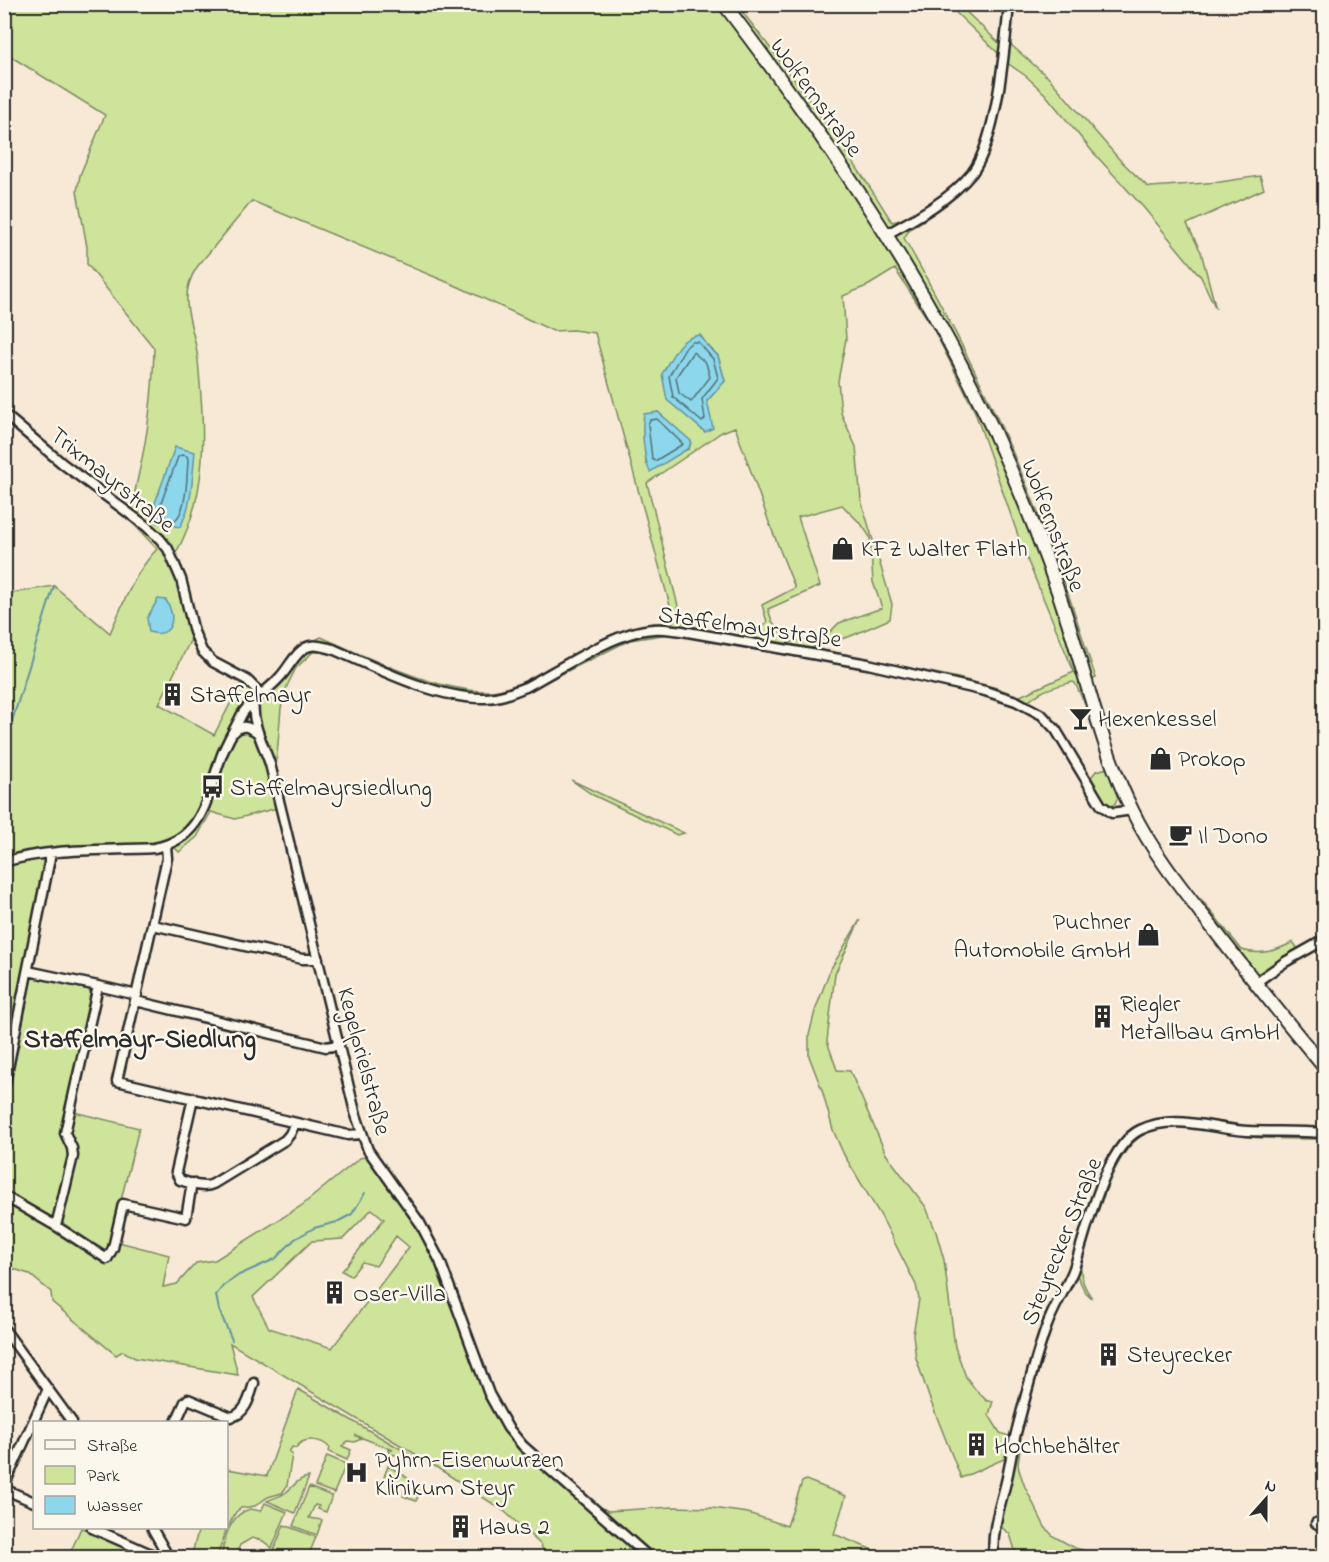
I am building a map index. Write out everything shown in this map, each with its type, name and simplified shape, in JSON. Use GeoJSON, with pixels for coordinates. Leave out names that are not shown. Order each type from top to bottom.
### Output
{"type":"FeatureCollection","features":[{"type":"Feature","properties":{"kind":"main road","name":"Wolfernstraße"},"geometry":{"type":"LineString","coordinates":[[723,4],[828,146],[887,234],[952,344],[1034,524],[1058,591],[1116,773],[1132,810],[1171,872],[1255,983],[1324,1066]]}},
{"type":"Feature","properties":{"kind":"street"},"geometry":{"type":"LineString","coordinates":[[887,234],[926,211],[958,188],[981,157],[989,134],[1000,77],[1009,4]]}},
{"type":"Feature","properties":{"kind":"street","name":"Trixmayrstraße"},"geometry":{"type":"LineString","coordinates":[[4,414],[63,464],[160,538],[168,549],[181,579],[201,651],[213,662],[247,680],[257,697]]}},
{"type":"Feature","properties":{"kind":"street","name":"Staffelmayrstraße"},"geometry":{"type":"LineString","coordinates":[[166,846],[181,837],[197,822],[203,812],[220,759],[242,714],[257,697],[281,677],[303,649],[315,645],[333,649],[425,686],[464,696],[486,698],[497,697],[526,687],[617,638],[640,631],[666,629],[868,663],[1004,696],[1027,705],[1049,722],[1101,806],[1112,813],[1132,810]]}},
{"type":"Feature","properties":{"kind":"street","name":"Kegelprielstraße"},"geometry":{"type":"LineString","coordinates":[[257,697],[253,711],[258,733],[270,764],[339,1045],[368,1150],[420,1223],[441,1261],[489,1394],[508,1428],[523,1446],[650,1557]]}},
{"type":"Feature","properties":{"kind":"street"},"geometry":{"type":"LineString","coordinates":[[234,732],[243,726],[258,733]]}},
{"type":"Feature","properties":{"kind":"street"},"geometry":{"type":"LineString","coordinates":[[4,862],[51,853],[166,846],[167,858],[117,1081],[348,1135],[362,1134]]}},
{"type":"Feature","properties":{"kind":"street"},"geometry":{"type":"LineString","coordinates":[[4,1088],[8,1046],[28,971],[51,853]]}},
{"type":"Feature","properties":{"kind":"street"},"geometry":{"type":"LineString","coordinates":[[153,925],[302,959],[318,959]]}},
{"type":"Feature","properties":{"kind":"street"},"geometry":{"type":"LineString","coordinates":[[1255,983],[1285,962],[1324,940]]}},
{"type":"Feature","properties":{"kind":"street"},"geometry":{"type":"LineString","coordinates":[[28,971],[98,986],[326,1047],[339,1045]]}},
{"type":"Feature","properties":{"kind":"street"},"geometry":{"type":"LineString","coordinates":[[56,1226],[73,1156],[65,1133],[98,986]]}},
{"type":"Feature","properties":{"kind":"street"},"geometry":{"type":"LineString","coordinates":[[193,1098],[176,1172],[180,1180],[192,1183],[208,1186],[213,1184],[285,1140],[295,1122]]}},
{"type":"Feature","properties":{"kind":"street","name":"Steyrecker Straße"},"geometry":{"type":"LineString","coordinates":[[994,1557],[996,1520],[1016,1433],[1045,1330],[1073,1270],[1105,1177],[1124,1143],[1139,1130],[1166,1122],[1247,1131],[1324,1133]]}},
{"type":"Feature","properties":{"kind":"street"},"geometry":{"type":"LineString","coordinates":[[4,1196],[107,1259],[123,1204],[186,1218],[192,1183]]}},
{"type":"Feature","properties":{"kind":"street"},"geometry":{"type":"LineString","coordinates":[[4,1329],[71,1421]]}},
{"type":"Feature","properties":{"kind":"street"},"geometry":{"type":"LineString","coordinates":[[176,1421],[188,1399],[231,1417],[236,1416],[246,1405],[255,1383]]}},
{"type":"Feature","properties":{"kind":"street"},"geometry":{"type":"LineString","coordinates":[[34,1421],[48,1389]]}},
{"type":"Feature","properties":{"kind":"street"},"geometry":{"type":"LineString","coordinates":[[33,1422],[4,1487],[33,1502]]}},
{"type":"Feature","properties":{"kind":"street"},"geometry":{"type":"LineString","coordinates":[[1316,1523],[1324,1528]]}},
{"type":"Feature","properties":{"kind":"street"},"geometry":{"type":"LineString","coordinates":[[97,1529],[159,1557]]}},
{"type":"Feature","properties":{"kind":"street"},"geometry":{"type":"LineString","coordinates":[[153,1529],[169,1557]]}},
{"type":"Feature","properties":{"kind":"green space"},"geometry":{"type":"Polygon","coordinates":[[[5,5],[737,5],[818,111],[892,222],[921,209],[964,176],[978,157],[987,129],[1000,55],[948,5],[959,5],[999,43],[1005,5],[1012,6],[1010,44],[1050,79],[1119,159],[1147,186],[1220,182],[1260,176],[1264,189],[1187,224],[1201,252],[1216,309],[1201,277],[1144,208],[1092,151],[1045,94],[1026,76],[1007,63],[997,116],[987,151],[979,167],[970,182],[958,195],[909,230],[904,238],[970,361],[1028,488],[1045,531],[1096,678],[1091,680],[1082,698],[1073,682],[1044,691],[1019,706],[931,681],[669,634],[630,640],[519,695],[497,702],[475,702],[418,691],[334,655],[313,652],[296,668],[287,686],[281,708],[276,767],[285,806],[235,819],[211,812],[197,837],[179,852],[168,841],[140,845],[55,848],[5,856],[5,594],[54,586],[110,633],[135,578],[157,549],[127,517],[134,498],[142,461],[151,397],[154,348],[87,264],[87,247],[77,191],[80,175],[105,115],[5,53],[5,5]],[[252,201],[197,267],[187,291],[187,302],[198,360],[202,410],[202,459],[195,507],[176,553],[202,643],[190,641],[159,704],[214,735],[240,685],[264,685],[309,643],[321,637],[409,674],[457,688],[479,691],[499,690],[519,683],[602,640],[636,626],[672,623],[674,620],[595,333],[573,330],[553,331],[459,287],[252,201]],[[895,269],[869,285],[843,296],[846,339],[838,381],[841,413],[856,447],[861,500],[892,604],[890,619],[851,636],[811,648],[954,677],[997,688],[1018,697],[1074,672],[1022,547],[975,412],[932,326],[895,269]],[[700,335],[707,401],[725,381],[718,356],[700,335]],[[658,412],[644,415],[646,464],[689,449],[691,442],[658,412]],[[735,427],[722,432],[647,483],[682,622],[736,635],[752,633],[760,628],[767,622],[762,605],[795,588],[735,427]],[[842,505],[798,517],[820,586],[768,609],[772,621],[788,643],[831,631],[839,623],[882,608],[873,582],[870,537],[862,525],[842,505]]]}},
{"type":"Feature","properties":{"kind":"green space"},"geometry":{"type":"Polygon","coordinates":[[[1108,768],[1118,797],[1114,805],[1109,806],[1104,803],[1089,780],[1096,771],[1108,768]]]}},
{"type":"Feature","properties":{"kind":"green space"},"geometry":{"type":"Polygon","coordinates":[[[571,780],[684,833],[677,835],[593,795],[571,780]]]}},
{"type":"Feature","properties":{"kind":"green space"},"geometry":{"type":"Polygon","coordinates":[[[41,859],[45,863],[22,974],[89,990],[91,994],[66,1110],[139,1128],[111,1240],[169,1255],[163,1287],[177,1284],[196,1263],[215,1260],[301,1206],[360,1158],[369,1156],[372,1147],[436,1244],[452,1280],[490,1385],[510,1425],[527,1446],[598,1506],[608,1511],[673,1507],[712,1508],[748,1513],[787,1526],[802,1482],[806,1480],[846,1496],[834,1534],[890,1557],[547,1557],[540,1544],[504,1511],[427,1461],[230,1343],[238,1375],[135,1358],[123,1351],[116,1355],[52,1302],[51,1292],[29,1274],[5,1266],[5,1108],[19,1044],[5,1041],[4,867],[41,859]],[[372,1209],[343,1239],[312,1241],[253,1297],[269,1328],[332,1348],[409,1247],[396,1236],[376,1266],[362,1262],[351,1276],[342,1271],[384,1219],[372,1209]]]}},
{"type":"Feature","properties":{"kind":"green space"},"geometry":{"type":"Polygon","coordinates":[[[1201,899],[1242,950],[1255,953],[1268,952],[1293,942],[1298,949],[1324,933],[1324,944],[1267,979],[1258,975],[1199,900],[1201,899]]]}},
{"type":"Feature","properties":{"kind":"green space"},"geometry":{"type":"Polygon","coordinates":[[[860,920],[835,974],[827,1041],[837,1070],[850,1071],[886,1154],[926,1207],[944,1260],[955,1347],[966,1377],[987,1401],[993,1401],[989,1415],[1000,1433],[1012,1437],[1009,1459],[1006,1458],[961,1478],[916,1358],[913,1335],[919,1299],[916,1285],[881,1216],[844,1155],[833,1130],[822,1090],[809,1056],[809,1035],[830,970],[860,920]]]}},
{"type":"Feature","properties":{"kind":"green space"},"geometry":{"type":"Polygon","coordinates":[[[1166,1124],[1319,1135],[1321,1139],[1247,1137],[1185,1128],[1156,1130],[1143,1135],[1126,1151],[1119,1162],[1102,1199],[1083,1252],[1082,1279],[1092,1298],[1085,1292],[1076,1273],[1089,1225],[1117,1158],[1137,1135],[1166,1124]]]}},
{"type":"Feature","properties":{"kind":"green space"},"geometry":{"type":"Polygon","coordinates":[[[298,1389],[416,1458],[390,1454],[389,1450],[393,1450],[355,1435],[361,1439],[355,1442],[348,1441],[342,1446],[351,1450],[347,1460],[329,1452],[330,1448],[327,1445],[308,1440],[296,1448],[292,1447],[289,1452],[292,1454],[287,1486],[282,1493],[268,1497],[255,1506],[241,1508],[228,1526],[228,1469],[267,1476],[298,1389]]]}},
{"type":"Feature","properties":{"kind":"green space"},"geometry":{"type":"Polygon","coordinates":[[[1016,1439],[1021,1440],[1018,1464],[1025,1487],[1045,1527],[1053,1536],[1075,1548],[1098,1554],[1138,1557],[1017,1557],[1010,1534],[998,1525],[1016,1439]]]}},
{"type":"Feature","properties":{"kind":"green space"},"geometry":{"type":"Polygon","coordinates":[[[327,1456],[346,1464],[334,1493],[315,1486],[327,1456]]]}},
{"type":"Feature","properties":{"kind":"green space"},"geometry":{"type":"Polygon","coordinates":[[[388,1466],[414,1484],[419,1492],[416,1501],[403,1496],[406,1486],[384,1477],[388,1466]]]}},
{"type":"Feature","properties":{"kind":"green space"},"geometry":{"type":"Polygon","coordinates":[[[309,1477],[295,1513],[267,1501],[283,1494],[299,1481],[309,1477]]]}},
{"type":"Feature","properties":{"kind":"green space"},"geometry":{"type":"Polygon","coordinates":[[[309,1487],[332,1496],[326,1512],[315,1505],[309,1518],[322,1520],[317,1535],[293,1526],[309,1487]]]}},
{"type":"Feature","properties":{"kind":"green space"},"geometry":{"type":"Polygon","coordinates":[[[265,1503],[287,1512],[272,1548],[263,1541],[252,1538],[240,1545],[235,1557],[221,1557],[226,1535],[237,1516],[250,1509],[261,1511],[265,1503]]]}},
{"type":"Feature","properties":{"kind":"green space"},"geometry":{"type":"Polygon","coordinates":[[[284,1525],[316,1537],[308,1557],[271,1557],[284,1525]]]}},
{"type":"Feature","properties":{"kind":"green space"},"geometry":{"type":"Polygon","coordinates":[[[81,1529],[84,1529],[152,1558],[68,1558],[81,1529]]]}},
{"type":"Feature","properties":{"kind":"green space"},"geometry":{"type":"Polygon","coordinates":[[[199,1529],[227,1529],[217,1557],[191,1557],[199,1529]]]}},
{"type":"Feature","properties":{"kind":"water"},"geometry":{"type":"Polygon","coordinates":[[[700,335],[718,356],[725,381],[707,401],[713,428],[705,432],[667,400],[662,374],[681,343],[700,335]]]}},
{"type":"Feature","properties":{"kind":"water"},"geometry":{"type":"Polygon","coordinates":[[[658,412],[691,441],[689,448],[650,472],[645,452],[643,420],[644,414],[658,412]]]}},
{"type":"Feature","properties":{"kind":"water"},"geometry":{"type":"Polygon","coordinates":[[[175,447],[195,452],[190,500],[180,527],[157,523],[155,503],[175,447]]]}},
{"type":"Feature","properties":{"kind":"water"},"geometry":{"type":"Polygon","coordinates":[[[158,599],[166,600],[171,613],[171,625],[163,632],[149,632],[147,618],[158,599]]]}},
{"type":"Feature","properties":{"kind":"waterway"},"geometry":{"type":"LineString","coordinates":[[4,747],[54,586]]}},
{"type":"Feature","properties":{"kind":"waterway"},"geometry":{"type":"LineString","coordinates":[[232,1340],[219,1310],[216,1295],[223,1286],[239,1275],[275,1259],[295,1239],[314,1228],[337,1222],[352,1214],[365,1193]]}},
{"type":"Feature","properties":{"kind":"place","name":"KFZ Walter Flath"},"geometry":{"type":"Point","coordinates":[843,548]}},
{"type":"Feature","properties":{"kind":"place","name":"Staffelmayr"},"geometry":{"type":"Point","coordinates":[172,694]}},
{"type":"Feature","properties":{"kind":"place","name":"Hexenkessel"},"geometry":{"type":"Point","coordinates":[1080,718]}},
{"type":"Feature","properties":{"kind":"place","name":"Prokop"},"geometry":{"type":"Point","coordinates":[1160,758]}},
{"type":"Feature","properties":{"kind":"place","name":"Staffelmayrsiedlung"},"geometry":{"type":"Point","coordinates":[212,787]}},
{"type":"Feature","properties":{"kind":"place","name":"Il Dono"},"geometry":{"type":"Point","coordinates":[1180,835]}},
{"type":"Feature","properties":{"kind":"place","name":"Puchner Automobile GmbH"},"geometry":{"type":"Point","coordinates":[1149,935]}},
{"type":"Feature","properties":{"kind":"place","name":"Riegler Metallbau GmbH"},"geometry":{"type":"Point","coordinates":[1102,1017]}},
{"type":"Feature","properties":{"kind":"place","name":"Oser-Villa"},"geometry":{"type":"Point","coordinates":[335,1293]}},
{"type":"Feature","properties":{"kind":"place","name":"Steyrecker"},"geometry":{"type":"Point","coordinates":[1109,1354]}},
{"type":"Feature","properties":{"kind":"place","name":"Hochbehälter"},"geometry":{"type":"Point","coordinates":[976,1445]}},
{"type":"Feature","properties":{"kind":"place","name":"Pyhrn-Eisenwurzen Klinikum Steyr"},"geometry":{"type":"Point","coordinates":[357,1473]}},
{"type":"Feature","properties":{"kind":"place","name":"Haus 2"},"geometry":{"type":"Point","coordinates":[461,1526]}},
{"type":"Feature","properties":{"kind":"district","name":"Staffelmayr-Siedlung"},"geometry":{"type":"Point","coordinates":[140,1038]}}]}
